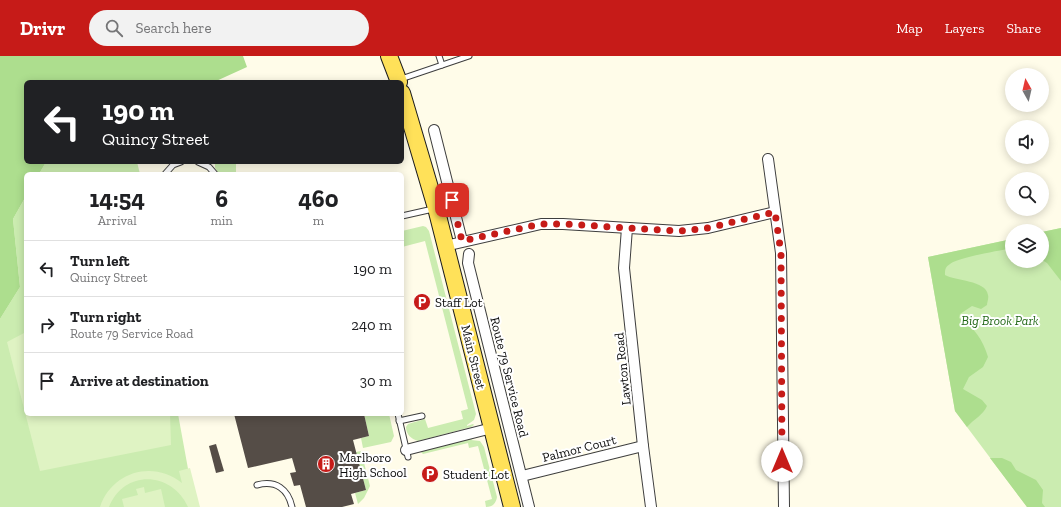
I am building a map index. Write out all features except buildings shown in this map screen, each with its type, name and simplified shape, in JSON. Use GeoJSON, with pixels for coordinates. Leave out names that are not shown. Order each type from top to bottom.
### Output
{"type":"FeatureCollection","features":[{"type":"Feature","properties":{"kind":"main road","name":"Main Street"},"geometry":{"type":"LineString","coordinates":[[389,56],[397,80]]}},
{"type":"Feature","properties":{"kind":"main road","name":"Main Street"},"geometry":{"type":"LineString","coordinates":[[404,102],[436,208],[512,507]]}},
{"type":"Feature","properties":{"kind":"street"},"geometry":{"type":"LineString","coordinates":[[434,130],[462,241]]}},
{"type":"Feature","properties":{"kind":"street"},"geometry":{"type":"LineString","coordinates":[[768,159],[781,253],[784,507]]}},
{"type":"Feature","properties":{"kind":"street"},"geometry":{"type":"LineString","coordinates":[[445,246],[541,224],[680,231],[694,230],[775,212]]}},
{"type":"Feature","properties":{"kind":"street","name":"Lawton Road"},"geometry":{"type":"LineString","coordinates":[[627,228],[624,268],[651,507]]}},
{"type":"Feature","properties":{"kind":"street","name":"Route 79 Service Road"},"geometry":{"type":"LineString","coordinates":[[469,254],[468,263],[529,507]]}},
{"type":"Feature","properties":{"kind":"street"},"geometry":{"type":"LineString","coordinates":[[404,453],[492,428]]}},
{"type":"Feature","properties":{"kind":"street","name":"Palmor Court"},"geometry":{"type":"LineString","coordinates":[[522,476],[643,446]]}},
{"type":"Feature","properties":{"kind":"lane"},"geometry":{"type":"LineString","coordinates":[[439,56],[442,65]]}},
{"type":"Feature","properties":{"kind":"lane"},"geometry":{"type":"LineString","coordinates":[[404,83],[442,65],[469,56]]}},
{"type":"Feature","properties":{"kind":"lane"},"geometry":{"type":"LineString","coordinates":[[167,172],[176,164]]}},
{"type":"Feature","properties":{"kind":"lane"},"geometry":{"type":"LineString","coordinates":[[202,164],[209,167],[213,172]]}},
{"type":"Feature","properties":{"kind":"lane"},"geometry":{"type":"LineString","coordinates":[[404,216],[436,208]]}},
{"type":"Feature","properties":{"kind":"lane"},"geometry":{"type":"LineString","coordinates":[[398,416],[404,453]]}},
{"type":"Feature","properties":{"kind":"lane"},"geometry":{"type":"LineString","coordinates":[[399,421],[422,416]]}},
{"type":"Feature","properties":{"kind":"lane"},"geometry":{"type":"LineString","coordinates":[[257,485],[266,482],[277,485],[285,490],[292,507]]}},
{"type":"Feature","properties":{"kind":"green space"},"geometry":{"type":"Polygon","coordinates":[[[0,56],[243,56],[247,67],[218,80],[24,80],[24,164],[45,164],[40,172],[24,172],[24,200],[13,219],[20,287],[0,319],[0,56]]]}},
{"type":"Feature","properties":{"kind":"green space"},"geometry":{"type":"Polygon","coordinates":[[[45,164],[138,164],[140,172],[40,172],[45,164]]]}},
{"type":"Feature","properties":{"kind":"green space"},"geometry":{"type":"Polygon","coordinates":[[[215,164],[236,164],[236,172],[218,172],[215,168],[215,164]]]}},
{"type":"Feature","properties":{"kind":"green space"},"geometry":{"type":"Polygon","coordinates":[[[24,200],[24,416],[178,416],[195,507],[0,507],[0,319],[20,287],[13,219],[24,200]]]}},
{"type":"Feature","properties":{"kind":"green space"},"geometry":{"type":"Polygon","coordinates":[[[423,226],[429,231],[476,414],[474,420],[467,425],[474,425],[471,427],[418,441],[411,438],[408,434],[406,427],[408,424],[425,419],[428,428],[463,419],[461,411],[468,409],[425,241],[404,246],[404,231],[423,226]]]}},
{"type":"Feature","properties":{"kind":"green space","name":"Big Brook Park"},"geometry":{"type":"Polygon","coordinates":[[[1061,228],[1061,507],[1027,507],[955,411],[928,257],[1005,240],[1005,268],[1049,268],[1049,231],[1061,228]]]}},
{"type":"Feature","properties":{"kind":"green space"},"geometry":{"type":"Polygon","coordinates":[[[1061,228],[1061,281],[1049,266],[1049,231],[1061,228]]]}},
{"type":"Feature","properties":{"kind":"green space"},"geometry":{"type":"Polygon","coordinates":[[[1005,240],[1005,249],[955,261],[947,266],[945,270],[945,275],[982,286],[986,290],[988,296],[987,305],[981,309],[972,306],[960,314],[959,318],[977,334],[988,357],[983,367],[969,377],[963,389],[982,400],[987,406],[967,427],[955,411],[928,257],[1005,240]]]}},
{"type":"Feature","properties":{"kind":"green space"},"geometry":{"type":"Polygon","coordinates":[[[24,333],[24,408],[7,342],[24,333]]]}},
{"type":"Feature","properties":{"kind":"green space"},"geometry":{"type":"Polygon","coordinates":[[[26,416],[170,416],[171,445],[40,471],[26,416]]]}},
{"type":"Feature","properties":{"kind":"green space"},"geometry":{"type":"Polygon","coordinates":[[[364,416],[389,416],[394,436],[391,442],[363,448],[361,438],[369,436],[364,416]]]}},
{"type":"Feature","properties":{"kind":"green space"},"geometry":{"type":"Polygon","coordinates":[[[476,437],[471,440],[480,441],[484,447],[497,497],[494,504],[488,507],[486,507],[485,501],[492,499],[478,446],[469,448],[468,443],[423,454],[421,452],[476,437]]]}},
{"type":"Feature","properties":{"kind":"green space"},"geometry":{"type":"Polygon","coordinates":[[[361,451],[370,486],[364,498],[358,504],[355,493],[366,490],[356,452],[361,451]]]}},
{"type":"Feature","properties":{"kind":"green space"},"geometry":{"type":"Polygon","coordinates":[[[990,458],[1002,458],[1011,462],[1016,470],[1036,480],[1043,490],[1042,503],[1045,507],[1027,507],[990,458]]]}},
{"type":"Feature","properties":{"kind":"green space"},"geometry":{"type":"Polygon","coordinates":[[[190,468],[200,507],[188,507],[181,495],[171,486],[160,481],[148,479],[136,481],[125,486],[116,495],[109,507],[100,507],[106,495],[114,485],[135,473],[147,471],[159,472],[171,476],[182,483],[179,471],[190,468]]]}},
{"type":"Feature","properties":{"kind":"green space"},"geometry":{"type":"Polygon","coordinates":[[[144,487],[145,493],[161,489],[165,507],[124,507],[122,499],[138,495],[136,489],[144,487]]]}},
{"type":"Feature","properties":{"kind":"place","name":"Staff Lot"},"geometry":{"type":"Point","coordinates":[422,302]}},
{"type":"Feature","properties":{"kind":"place","name":"Marlboro High School"},"geometry":{"type":"Point","coordinates":[326,464]}},
{"type":"Feature","properties":{"kind":"place","name":"Student Lot"},"geometry":{"type":"Point","coordinates":[430,474]}},
{"type":"Feature","properties":{"kind":"route"},"geometry":{"type":"LineString","coordinates":[[452,200],[462,241],[541,224],[680,231],[694,230],[775,212],[781,253],[782,461]]}}]}
